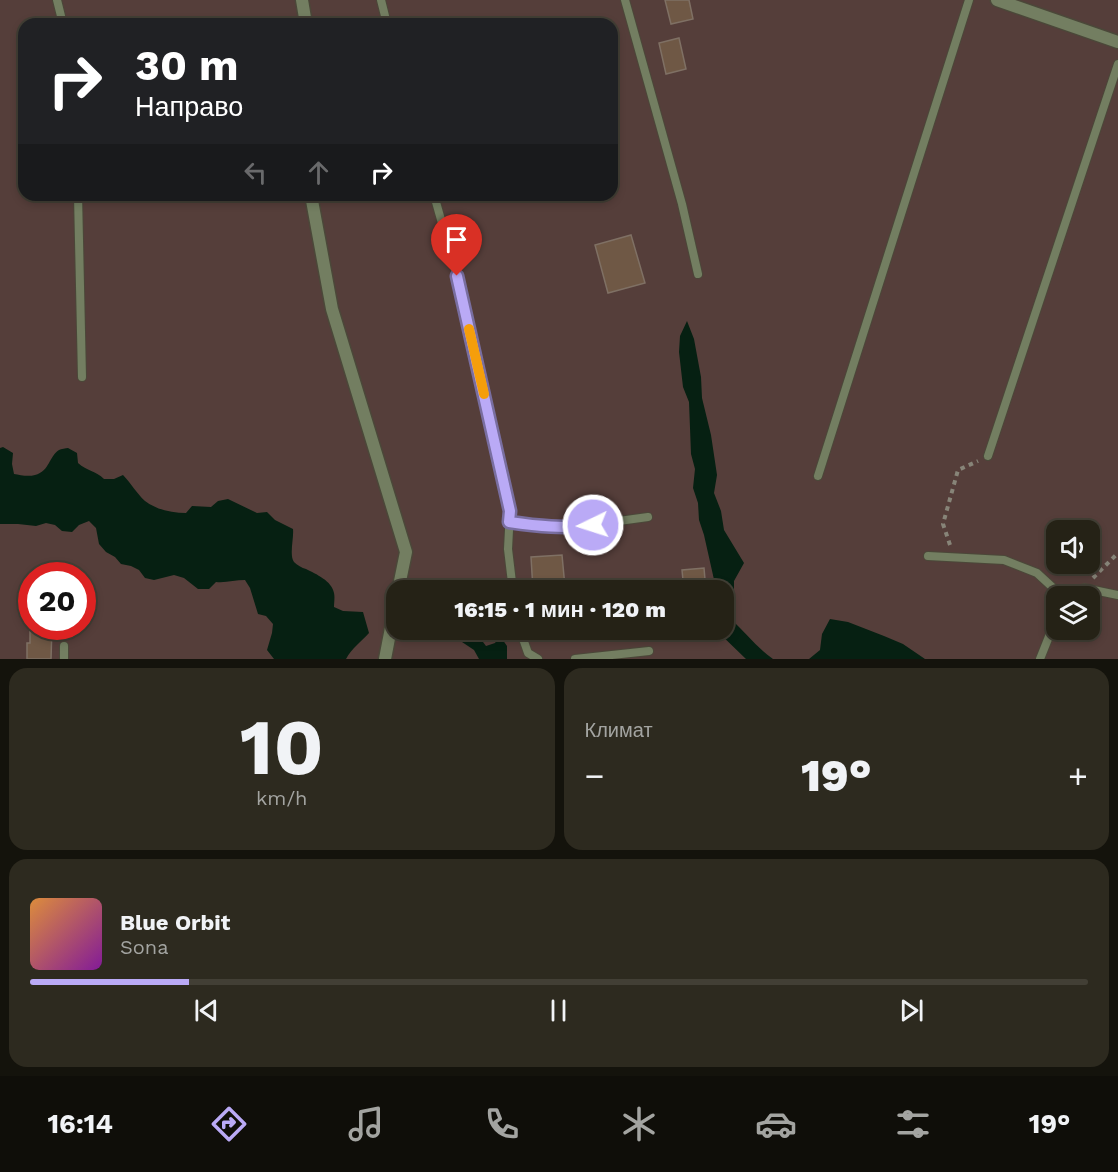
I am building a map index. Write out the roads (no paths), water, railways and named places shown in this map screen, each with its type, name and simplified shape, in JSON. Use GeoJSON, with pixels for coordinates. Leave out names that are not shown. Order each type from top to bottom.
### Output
{"type":"FeatureCollection","features":[{"type":"Feature","properties":{"kind":"street"},"geometry":{"type":"LineString","coordinates":[[302,0],[305,18]]}},
{"type":"Feature","properties":{"kind":"street"},"geometry":{"type":"LineString","coordinates":[[997,0],[1118,42]]}},
{"type":"Feature","properties":{"kind":"street"},"geometry":{"type":"LineString","coordinates":[[311,201],[332,309],[406,552],[400,580]]}},
{"type":"Feature","properties":{"kind":"street"},"geometry":{"type":"LineString","coordinates":[[385,659],[389,640]]}},
{"type":"Feature","properties":{"kind":"lane"},"geometry":{"type":"LineString","coordinates":[[57,0],[62,18]]}},
{"type":"Feature","properties":{"kind":"lane"},"geometry":{"type":"LineString","coordinates":[[381,0],[386,18]]}},
{"type":"Feature","properties":{"kind":"lane"},"geometry":{"type":"LineString","coordinates":[[625,0],[682,204],[698,274]]}},
{"type":"Feature","properties":{"kind":"lane"},"geometry":{"type":"LineString","coordinates":[[818,476],[969,0]]}},
{"type":"Feature","properties":{"kind":"lane"},"geometry":{"type":"LineString","coordinates":[[988,456],[1118,64]]}},
{"type":"Feature","properties":{"kind":"lane"},"geometry":{"type":"LineString","coordinates":[[78,201],[82,377]]}},
{"type":"Feature","properties":{"kind":"lane"},"geometry":{"type":"LineString","coordinates":[[436,201],[457,276],[510,511],[508,549],[512,580]]}},
{"type":"Feature","properties":{"kind":"lane"},"geometry":{"type":"LineString","coordinates":[[509,522],[575,527],[648,517]]}},
{"type":"Feature","properties":{"kind":"lane"},"geometry":{"type":"LineString","coordinates":[[928,556],[1004,560],[1037,573],[1052,586]]}},
{"type":"Feature","properties":{"kind":"lane"},"geometry":{"type":"LineString","coordinates":[[1100,591],[1118,595]]}},
{"type":"Feature","properties":{"kind":"lane"},"geometry":{"type":"LineString","coordinates":[[523,640],[528,654],[538,659]]}},
{"type":"Feature","properties":{"kind":"lane"},"geometry":{"type":"LineString","coordinates":[[1040,659],[1048,640]]}},
{"type":"Feature","properties":{"kind":"lane"},"geometry":{"type":"LineString","coordinates":[[64,646],[64,659]]}},
{"type":"Feature","properties":{"kind":"lane"},"geometry":{"type":"LineString","coordinates":[[575,659],[649,651]]}}]}
